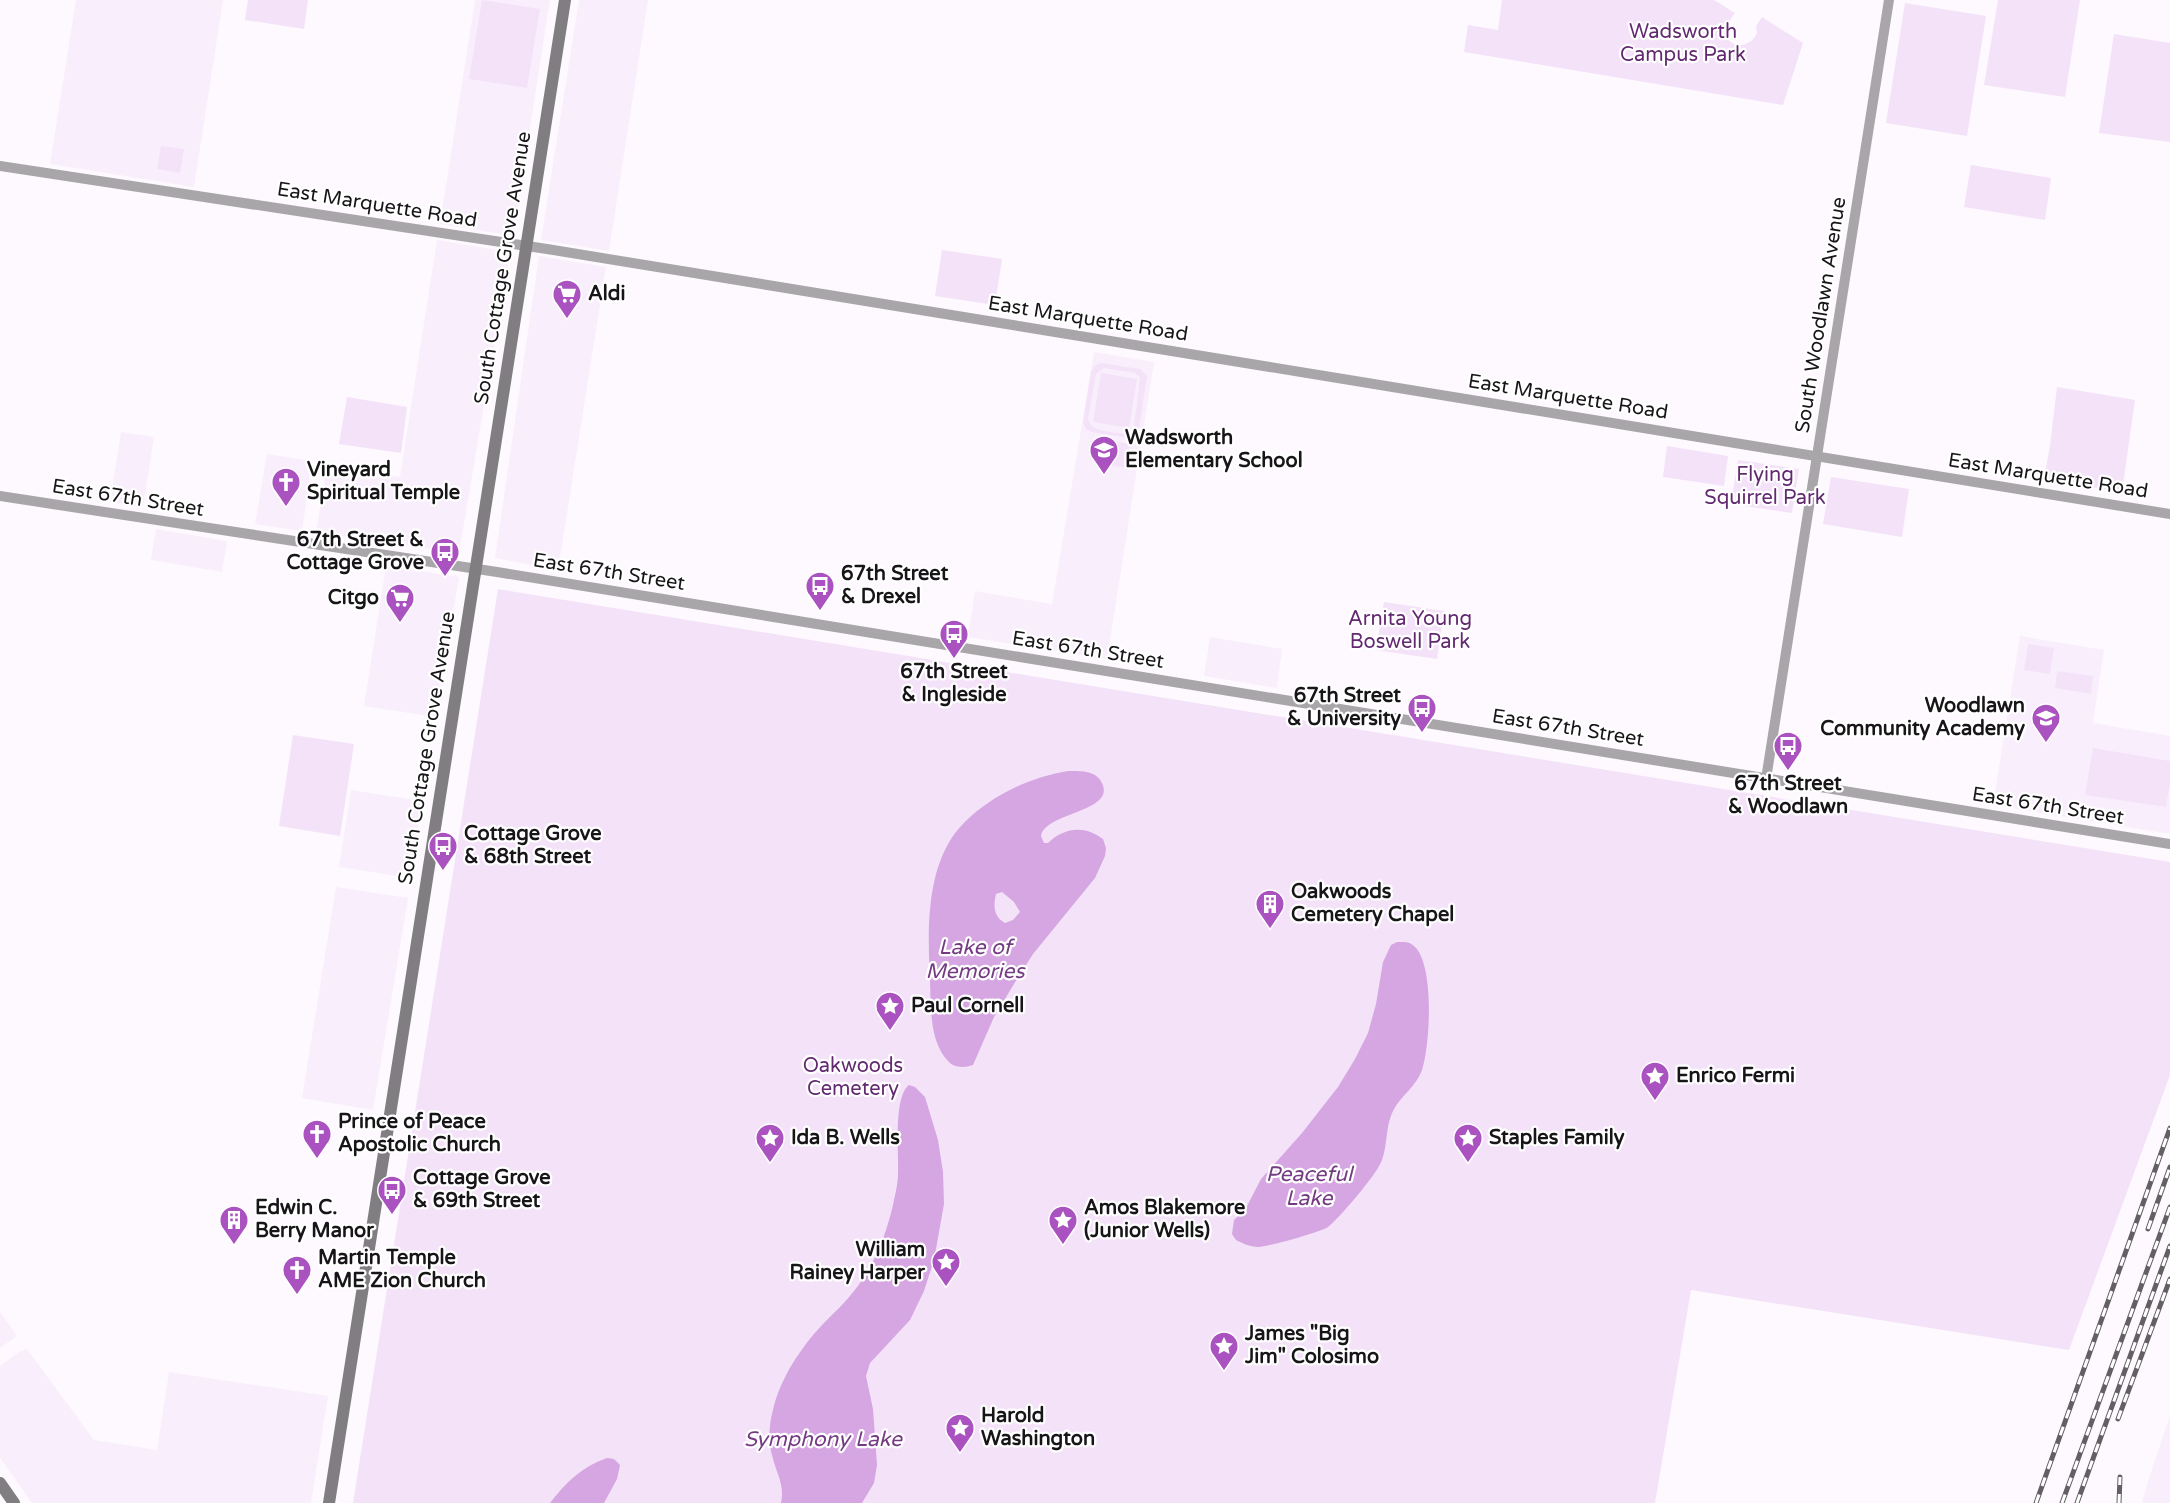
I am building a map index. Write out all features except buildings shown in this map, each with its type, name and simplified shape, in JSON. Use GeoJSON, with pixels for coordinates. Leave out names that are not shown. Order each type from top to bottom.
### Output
{"type":"FeatureCollection","features":[{"type":"Feature","properties":{"kind":"main road","name":"South Cottage Grove Avenue"},"geometry":{"type":"LineString","coordinates":[[328,1503],[565,0]]}},
{"type":"Feature","properties":{"kind":"main road"},"geometry":{"type":"LineString","coordinates":[[0,1483],[14,1503]]}},
{"type":"Feature","properties":{"kind":"street","name":"South Woodlawn Avenue"},"geometry":{"type":"LineString","coordinates":[[1766,779],[1889,0]]}},
{"type":"Feature","properties":{"kind":"street","name":"East Marquette Road"},"geometry":{"type":"LineString","coordinates":[[0,166],[526,246],[2170,514]]}},
{"type":"Feature","properties":{"kind":"street","name":"East 67th Street"},"geometry":{"type":"LineString","coordinates":[[0,496],[476,569],[2170,844]]}},
{"type":"Feature","properties":{"kind":"shaded area"},"geometry":{"type":"Polygon","coordinates":[[[76,0],[223,0],[194,187],[50,164],[76,0]]]}},
{"type":"Feature","properties":{"kind":"shaded area"},"geometry":{"type":"Polygon","coordinates":[[[475,0],[550,0],[513,236],[440,224],[475,0]]]}},
{"type":"Feature","properties":{"kind":"shaded area"},"geometry":{"type":"Polygon","coordinates":[[[579,0],[648,0],[609,251],[541,240],[579,0]]]}},
{"type":"Feature","properties":{"kind":"shaded area"},"geometry":{"type":"Polygon","coordinates":[[[437,240],[510,252],[459,553],[316,533],[327,467],[400,477],[437,240]]]}},
{"type":"Feature","properties":{"kind":"shaded area"},"geometry":{"type":"Polygon","coordinates":[[[539,256],[606,267],[558,570],[495,558],[539,256]]]}},
{"type":"Feature","properties":{"kind":"shaded area","name":"Wadsworth Elementary School"},"geometry":{"type":"Polygon","coordinates":[[[1094,352],[1154,362],[1107,659],[968,637],[975,591],[1052,604],[1094,352]]]}},
{"type":"Feature","properties":{"kind":"shaded area"},"geometry":{"type":"Polygon","coordinates":[[[121,432],[154,437],[143,507],[110,502],[121,432]]]}},
{"type":"Feature","properties":{"kind":"shaded area"},"geometry":{"type":"Polygon","coordinates":[[[267,454],[312,461],[302,531],[255,524],[267,454]]]}},
{"type":"Feature","properties":{"kind":"shaded area"},"geometry":{"type":"Polygon","coordinates":[[[156,529],[227,541],[222,572],[151,560],[156,529]]]}},
{"type":"Feature","properties":{"kind":"shaded area"},"geometry":{"type":"Polygon","coordinates":[[[386,566],[459,577],[435,717],[364,706],[386,566]]]}},
{"type":"Feature","properties":{"kind":"shaded area","name":"Woodlawn Community Academy"},"geometry":{"type":"Polygon","coordinates":[[[2020,636],[2104,650],[2093,723],[2170,736],[2170,834],[1993,805],[2020,636]]]}},
{"type":"Feature","properties":{"kind":"shaded area"},"geometry":{"type":"Polygon","coordinates":[[[1210,637],[1282,649],[1277,688],[1204,676],[1210,637]]]}},
{"type":"Feature","properties":{"kind":"shaded area"},"geometry":{"type":"Polygon","coordinates":[[[351,790],[422,801],[410,878],[339,867],[351,790]]]}},
{"type":"Feature","properties":{"kind":"shaded area"},"geometry":{"type":"Polygon","coordinates":[[[336,887],[408,898],[373,1110],[302,1098],[336,887]]]}},
{"type":"Feature","properties":{"kind":"shaded area"},"geometry":{"type":"Polygon","coordinates":[[[0,1312],[17,1336],[0,1348],[0,1312]]]}},
{"type":"Feature","properties":{"kind":"shaded area"},"geometry":{"type":"Polygon","coordinates":[[[27,1349],[94,1440],[157,1450],[169,1372],[328,1396],[311,1503],[32,1503],[0,1458],[0,1366],[27,1349]]]}},
{"type":"Feature","properties":{"kind":"shaded area"},"geometry":{"type":"Polygon","coordinates":[[[2170,1416],[2170,1503],[2142,1503],[2148,1481],[2170,1416]]]}},
{"type":"Feature","properties":{"kind":"green space"},"geometry":{"type":"Polygon","coordinates":[[[248,0],[308,0],[304,29],[245,20],[248,0]]]}},
{"type":"Feature","properties":{"kind":"green space"},"geometry":{"type":"Polygon","coordinates":[[[482,0],[540,9],[527,88],[469,79],[482,0]]]}},
{"type":"Feature","properties":{"kind":"green space","name":"Wadsworth Campus Park"},"geometry":{"type":"Polygon","coordinates":[[[1502,0],[1714,0],[1735,13],[1727,26],[1726,33],[1731,42],[1742,45],[1753,39],[1757,33],[1756,26],[1762,17],[1803,43],[1783,105],[1464,52],[1468,25],[1498,30],[1502,0]]]}},
{"type":"Feature","properties":{"kind":"green space"},"geometry":{"type":"Polygon","coordinates":[[[1998,0],[2080,0],[2065,97],[1984,85],[1998,0]]]}},
{"type":"Feature","properties":{"kind":"green space"},"geometry":{"type":"Polygon","coordinates":[[[1905,3],[1986,16],[1967,136],[1886,123],[1905,3]]]}},
{"type":"Feature","properties":{"kind":"green space"},"geometry":{"type":"Polygon","coordinates":[[[2114,34],[2170,43],[2170,142],[2099,133],[2114,34]]]}},
{"type":"Feature","properties":{"kind":"green space"},"geometry":{"type":"Polygon","coordinates":[[[161,146],[184,149],[180,173],[157,169],[161,146]]]}},
{"type":"Feature","properties":{"kind":"green space"},"geometry":{"type":"Polygon","coordinates":[[[1971,165],[2051,178],[2045,220],[1964,207],[1971,165]]]}},
{"type":"Feature","properties":{"kind":"green space"},"geometry":{"type":"Polygon","coordinates":[[[942,250],[1002,259],[995,305],[935,296],[942,250]]]}},
{"type":"Feature","properties":{"kind":"green space"},"geometry":{"type":"Polygon","coordinates":[[[1101,363],[1140,369],[1147,376],[1139,428],[1134,436],[1129,438],[1092,432],[1085,427],[1083,422],[1091,372],[1096,365],[1101,363]],[[1104,368],[1096,374],[1088,419],[1090,424],[1110,432],[1127,434],[1131,432],[1134,427],[1140,377],[1135,373],[1104,368]]]}},
{"type":"Feature","properties":{"kind":"green space"},"geometry":{"type":"Polygon","coordinates":[[[1101,373],[1137,379],[1129,428],[1093,422],[1101,373]]]}},
{"type":"Feature","properties":{"kind":"green space"},"geometry":{"type":"Polygon","coordinates":[[[2057,387],[2135,400],[2122,492],[2044,479],[2057,387]]]}},
{"type":"Feature","properties":{"kind":"green space"},"geometry":{"type":"Polygon","coordinates":[[[347,397],[407,407],[401,453],[339,444],[347,397]]]}},
{"type":"Feature","properties":{"kind":"green space"},"geometry":{"type":"Polygon","coordinates":[[[1107,440],[1130,444],[1126,468],[1103,464],[1107,440]]]}},
{"type":"Feature","properties":{"kind":"green space"},"geometry":{"type":"Polygon","coordinates":[[[1667,446],[1728,456],[1724,486],[1663,477],[1667,446]]]}},
{"type":"Feature","properties":{"kind":"green space","name":"Flying Squirrel Park"},"geometry":{"type":"Polygon","coordinates":[[[1738,460],[1799,469],[1792,513],[1731,504],[1738,460]]]}},
{"type":"Feature","properties":{"kind":"green space"},"geometry":{"type":"Polygon","coordinates":[[[1831,477],[1909,489],[1902,537],[1823,524],[1831,477]]]}},
{"type":"Feature","properties":{"kind":"green space","name":"Oakwoods Cemetery"},"geometry":{"type":"Polygon","coordinates":[[[498,589],[2170,862],[2170,1075],[2069,1350],[1691,1290],[1655,1503],[353,1503],[498,589]]]}},
{"type":"Feature","properties":{"kind":"green space","name":"Arnita Young Boswell Park"},"geometry":{"type":"Polygon","coordinates":[[[1384,602],[1444,611],[1437,659],[1376,650],[1384,602]]]}},
{"type":"Feature","properties":{"kind":"green space"},"geometry":{"type":"Polygon","coordinates":[[[2028,644],[2054,648],[2050,674],[2024,670],[2028,644]]]}},
{"type":"Feature","properties":{"kind":"green space"},"geometry":{"type":"Polygon","coordinates":[[[2057,671],[2093,676],[2091,694],[2055,688],[2057,671]]]}},
{"type":"Feature","properties":{"kind":"green space"},"geometry":{"type":"Polygon","coordinates":[[[293,735],[354,744],[340,836],[279,826],[293,735]]]}},
{"type":"Feature","properties":{"kind":"green space"},"geometry":{"type":"Polygon","coordinates":[[[2093,748],[2170,761],[2170,782],[2166,807],[2085,795],[2093,748]]]}},
{"type":"Feature","properties":{"kind":"water","name":"Lake of Memories"},"geometry":{"type":"Polygon","coordinates":[[[1082,771],[1092,773],[1102,783],[1104,793],[1090,806],[1045,828],[1041,836],[1044,843],[1068,831],[1089,831],[1103,839],[1106,848],[1105,856],[1095,878],[1033,954],[1017,979],[994,1017],[973,1065],[956,1066],[948,1061],[937,1044],[931,1012],[930,912],[940,861],[955,833],[982,807],[1017,787],[1057,773],[1082,771]],[[1002,892],[996,894],[995,911],[1005,923],[1013,920],[1020,912],[1014,902],[1002,892]]]}},
{"type":"Feature","properties":{"kind":"water","name":"Peaceful Lake"},"geometry":{"type":"Polygon","coordinates":[[[1397,942],[1414,946],[1421,956],[1428,987],[1429,1025],[1422,1070],[1393,1111],[1388,1125],[1384,1154],[1378,1168],[1341,1215],[1328,1227],[1305,1236],[1258,1247],[1236,1240],[1232,1234],[1234,1220],[1246,1208],[1261,1179],[1302,1133],[1338,1087],[1355,1059],[1368,1033],[1376,1004],[1383,962],[1391,945],[1397,942]]]}},
{"type":"Feature","properties":{"kind":"water","name":"Symphony Lake"},"geometry":{"type":"Polygon","coordinates":[[[909,1085],[915,1087],[925,1097],[938,1140],[943,1172],[944,1204],[934,1260],[924,1291],[910,1320],[870,1363],[866,1376],[873,1409],[877,1465],[874,1483],[862,1503],[781,1503],[781,1484],[772,1455],[770,1439],[776,1398],[799,1353],[858,1286],[881,1244],[891,1215],[896,1190],[899,1113],[904,1091],[909,1085]]]}},
{"type":"Feature","properties":{"kind":"water"},"geometry":{"type":"Polygon","coordinates":[[[607,1458],[614,1459],[620,1465],[617,1479],[604,1503],[550,1503],[575,1476],[607,1458]]]}},
{"type":"Feature","properties":{"kind":"railway"},"geometry":{"type":"LineString","coordinates":[[2036,1503],[2170,1128]]}},
{"type":"Feature","properties":{"kind":"railway"},"geometry":{"type":"LineString","coordinates":[[2148,1229],[2170,1167]]}},
{"type":"Feature","properties":{"kind":"railway"},"geometry":{"type":"LineString","coordinates":[[2062,1503],[2170,1207]]}},
{"type":"Feature","properties":{"kind":"railway"},"geometry":{"type":"LineString","coordinates":[[2077,1503],[2170,1246]]}},
{"type":"Feature","properties":{"kind":"railway"},"geometry":{"type":"LineString","coordinates":[[2118,1419],[2170,1279]]}},
{"type":"Feature","properties":{"kind":"railway"},"geometry":{"type":"LineString","coordinates":[[2119,1503],[2120,1477]]}},
{"type":"Feature","properties":{"kind":"place","name":"Aldi"},"geometry":{"type":"Point","coordinates":[567,320]}},
{"type":"Feature","properties":{"kind":"place","name":"Wadsworth Elementary School"},"geometry":{"type":"Point","coordinates":[1104,476]}},
{"type":"Feature","properties":{"kind":"place","name":"Vineyard Spiritual Temple"},"geometry":{"type":"Point","coordinates":[286,508]}},
{"type":"Feature","properties":{"kind":"place","name":"67th Street & Cottage Grove"},"geometry":{"type":"Point","coordinates":[445,578]}},
{"type":"Feature","properties":{"kind":"place","name":"67th Street & Drexel"},"geometry":{"type":"Point","coordinates":[820,612]}},
{"type":"Feature","properties":{"kind":"place","name":"Citgo"},"geometry":{"type":"Point","coordinates":[400,624]}},
{"type":"Feature","properties":{"kind":"place","name":"67th Street & Ingleside"},"geometry":{"type":"Point","coordinates":[954,660]}},
{"type":"Feature","properties":{"kind":"place","name":"67th Street & University"},"geometry":{"type":"Point","coordinates":[1422,734]}},
{"type":"Feature","properties":{"kind":"place","name":"Woodlawn Community Academy"},"geometry":{"type":"Point","coordinates":[2046,744]}},
{"type":"Feature","properties":{"kind":"place","name":"67th Street & Woodlawn"},"geometry":{"type":"Point","coordinates":[1788,772]}},
{"type":"Feature","properties":{"kind":"place","name":"Cottage Grove & 68th Street"},"geometry":{"type":"Point","coordinates":[443,872]}},
{"type":"Feature","properties":{"kind":"place","name":"Oakwoods Cemetery Chapel"},"geometry":{"type":"Point","coordinates":[1270,930]}},
{"type":"Feature","properties":{"kind":"place","name":"Paul Cornell"},"geometry":{"type":"Point","coordinates":[890,1032]}},
{"type":"Feature","properties":{"kind":"place","name":"Enrico Fermi"},"geometry":{"type":"Point","coordinates":[1655,1102]}},
{"type":"Feature","properties":{"kind":"place","name":"Prince of Peace Apostolic Church"},"geometry":{"type":"Point","coordinates":[317,1160]}},
{"type":"Feature","properties":{"kind":"place","name":"Ida B. Wells"},"geometry":{"type":"Point","coordinates":[770,1164]}},
{"type":"Feature","properties":{"kind":"place","name":"Staples Family"},"geometry":{"type":"Point","coordinates":[1468,1164]}},
{"type":"Feature","properties":{"kind":"place","name":"Cottage Grove & 69th Street"},"geometry":{"type":"Point","coordinates":[392,1216]}},
{"type":"Feature","properties":{"kind":"place","name":"Edwin C. Berry Manor"},"geometry":{"type":"Point","coordinates":[234,1246]}},
{"type":"Feature","properties":{"kind":"place","name":"Amos Blakemore (Junior Wells)"},"geometry":{"type":"Point","coordinates":[1063,1246]}},
{"type":"Feature","properties":{"kind":"place","name":"William Rainey Harper"},"geometry":{"type":"Point","coordinates":[946,1288]}},
{"type":"Feature","properties":{"kind":"place","name":"Martin Temple AME Zion Church"},"geometry":{"type":"Point","coordinates":[297,1296]}},
{"type":"Feature","properties":{"kind":"place","name":"James \"Big Jim\" Colosimo"},"geometry":{"type":"Point","coordinates":[1224,1372]}},
{"type":"Feature","properties":{"kind":"place","name":"Harold Washington"},"geometry":{"type":"Point","coordinates":[960,1454]}}]}
